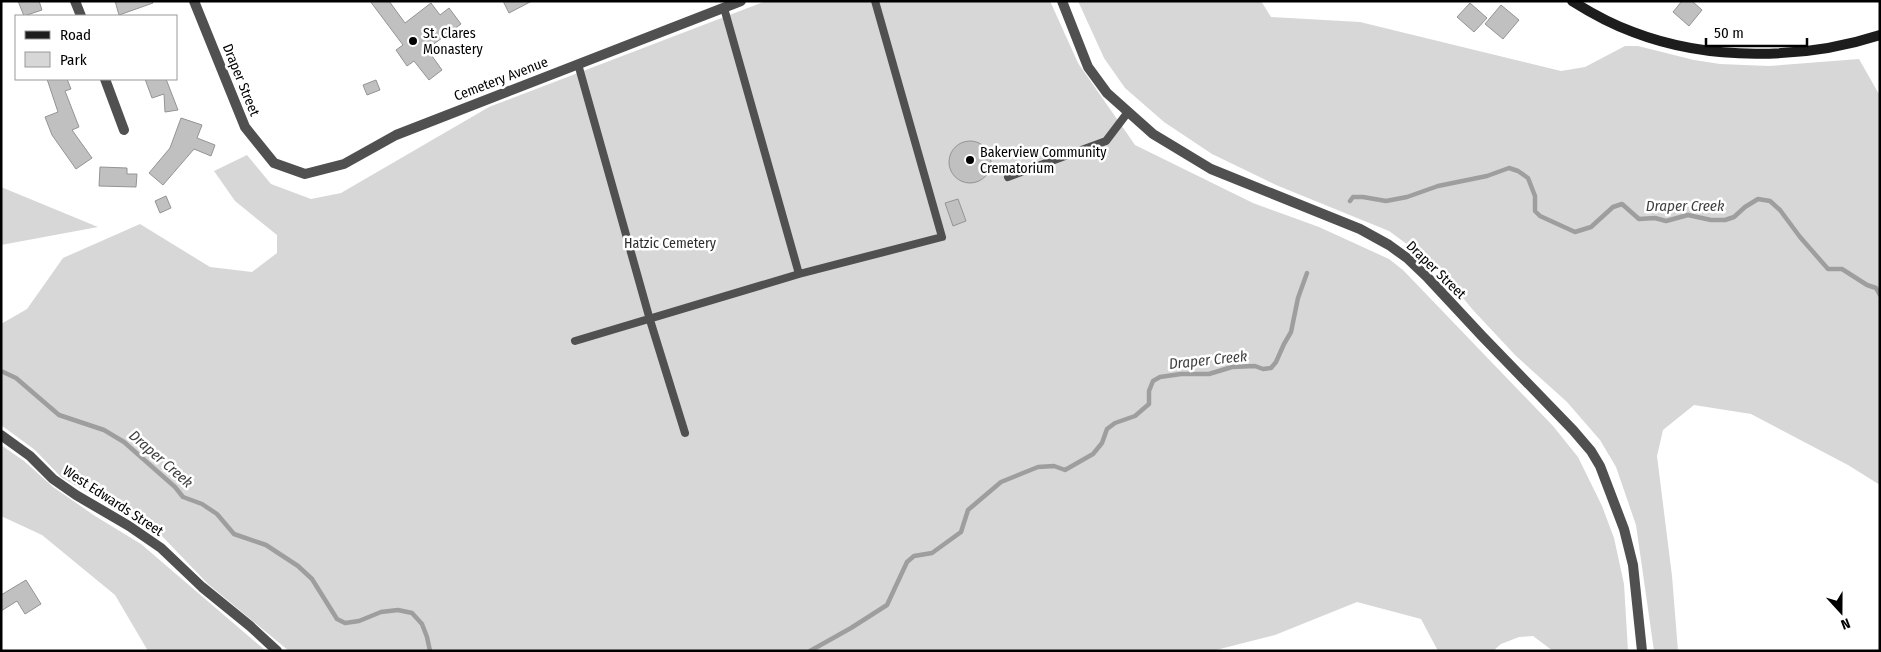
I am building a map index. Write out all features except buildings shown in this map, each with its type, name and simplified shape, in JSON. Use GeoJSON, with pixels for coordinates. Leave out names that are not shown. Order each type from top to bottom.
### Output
{"type":"FeatureCollection","features":[{"type":"Feature","properties":{"kind":"main road"},"geometry":{"type":"LineString","coordinates":[[1572,1],[1596,16],[1634,32],[1670,43],[1712,51],[1760,54],[1818,50],[1880,35]]}},
{"type":"Feature","properties":{"kind":"street"},"geometry":{"type":"LineString","coordinates":[[75,1],[81,15]]}},
{"type":"Feature","properties":{"kind":"street","name":"Draper Street"},"geometry":{"type":"LineString","coordinates":[[194,1],[245,127],[274,163]]}},
{"type":"Feature","properties":{"kind":"street","name":"Cemetery Avenue"},"geometry":{"type":"LineString","coordinates":[[274,163],[305,174],[344,164],[396,135],[741,1]]}},
{"type":"Feature","properties":{"kind":"street","name":"Draper Street"},"geometry":{"type":"LineString","coordinates":[[1062,1],[1088,66],[1107,93],[1153,134],[1210,169],[1360,230],[1389,245],[1407,258],[1543,398],[1591,451],[1611,490],[1624,529],[1633,565],[1642,651]]}},
{"type":"Feature","properties":{"kind":"street"},"geometry":{"type":"LineString","coordinates":[[104,80],[124,130]]}},
{"type":"Feature","properties":{"kind":"street","name":"West Edwards Street"},"geometry":{"type":"LineString","coordinates":[[1,435],[30,456],[53,479],[161,548],[202,587],[277,651]]}},
{"type":"Feature","properties":{"kind":"lane"},"geometry":{"type":"LineString","coordinates":[[575,341],[799,274],[942,237],[875,1]]}},
{"type":"Feature","properties":{"kind":"lane"},"geometry":{"type":"LineString","coordinates":[[724,8],[799,274]]}},
{"type":"Feature","properties":{"kind":"lane"},"geometry":{"type":"LineString","coordinates":[[578,64],[650,320],[685,433]]}},
{"type":"Feature","properties":{"kind":"lane"},"geometry":{"type":"LineString","coordinates":[[1008,177],[1106,141],[1128,112]]}},
{"type":"Feature","properties":{"kind":"green space","name":"Hatzic Cemetery"},"geometry":{"type":"Polygon","coordinates":[[[766,1],[1050,1],[1078,63],[1135,145],[1253,203],[1319,227],[1389,259],[1403,270],[1553,426],[1578,457],[1602,506],[1614,538],[1624,584],[1628,651],[1553,651],[1533,636],[1519,637],[1501,644],[1493,651],[1438,651],[1421,619],[1357,602],[1275,635],[1212,651],[289,651],[208,584],[161,535],[61,477],[35,450],[1,425],[1,324],[27,309],[63,258],[140,224],[210,267],[252,272],[277,253],[277,235],[235,201],[214,171],[247,155],[271,184],[311,199],[341,193],[489,107],[766,1]]]}},
{"type":"Feature","properties":{"kind":"green space"},"geometry":{"type":"Polygon","coordinates":[[[1078,1],[1261,1],[1271,17],[1360,22],[1561,71],[1585,67],[1625,46],[1638,46],[1694,60],[1720,64],[1769,66],[1859,59],[1880,96],[1880,485],[1848,465],[1751,414],[1694,405],[1663,430],[1657,456],[1672,576],[1678,651],[1654,651],[1636,525],[1616,467],[1600,440],[1567,402],[1515,355],[1443,274],[1389,231],[1276,185],[1212,154],[1164,122],[1125,88],[1104,58],[1078,1]]]}},
{"type":"Feature","properties":{"kind":"green space"},"geometry":{"type":"Polygon","coordinates":[[[1,187],[98,227],[1,245],[1,187]]]}},
{"type":"Feature","properties":{"kind":"green space"},"geometry":{"type":"Polygon","coordinates":[[[1,445],[24,461],[53,487],[95,516],[141,544],[266,651],[148,651],[115,595],[42,535],[1,516],[1,445]]]}},
{"type":"Feature","properties":{"kind":"waterway","name":"Draper Creek"},"geometry":{"type":"LineString","coordinates":[[1350,201],[1353,197],[1386,201],[1407,197],[1438,186],[1487,176],[1509,168],[1518,171],[1528,178],[1535,196],[1535,211],[1540,216],[1575,232],[1591,227],[1613,207],[1622,204],[1639,219],[1655,218],[1666,221],[1688,215],[1711,220],[1725,220],[1734,217],[1758,199],[1770,201],[1780,210],[1800,237],[1828,269],[1842,269],[1867,285],[1876,288],[1880,295]]}},
{"type":"Feature","properties":{"kind":"waterway","name":"Draper Creek"},"geometry":{"type":"LineString","coordinates":[[810,651],[887,605],[907,562],[914,556],[932,553],[961,532],[968,510],[1001,482],[1038,467],[1054,466],[1065,470],[1093,454],[1102,443],[1107,429],[1115,423],[1135,416],[1149,404],[1149,391],[1153,381],[1160,377],[1181,374],[1209,374],[1232,367],[1255,366],[1263,369],[1271,368],[1291,332],[1298,298],[1307,273]]}},
{"type":"Feature","properties":{"kind":"waterway","name":"Draper Creek"},"geometry":{"type":"LineString","coordinates":[[1,371],[16,378],[59,415],[104,430],[124,442],[175,487],[183,497],[202,504],[217,514],[234,534],[266,545],[298,566],[312,579],[337,619],[345,623],[359,621],[381,612],[398,610],[412,613],[422,624],[430,651]]}},
{"type":"Feature","properties":{"kind":"place","name":"St. Clares Monastery"},"geometry":{"type":"Point","coordinates":[413,41]}},
{"type":"Feature","properties":{"kind":"place","name":"Bakerview Community Crematorium"},"geometry":{"type":"Point","coordinates":[970,160]}}]}
